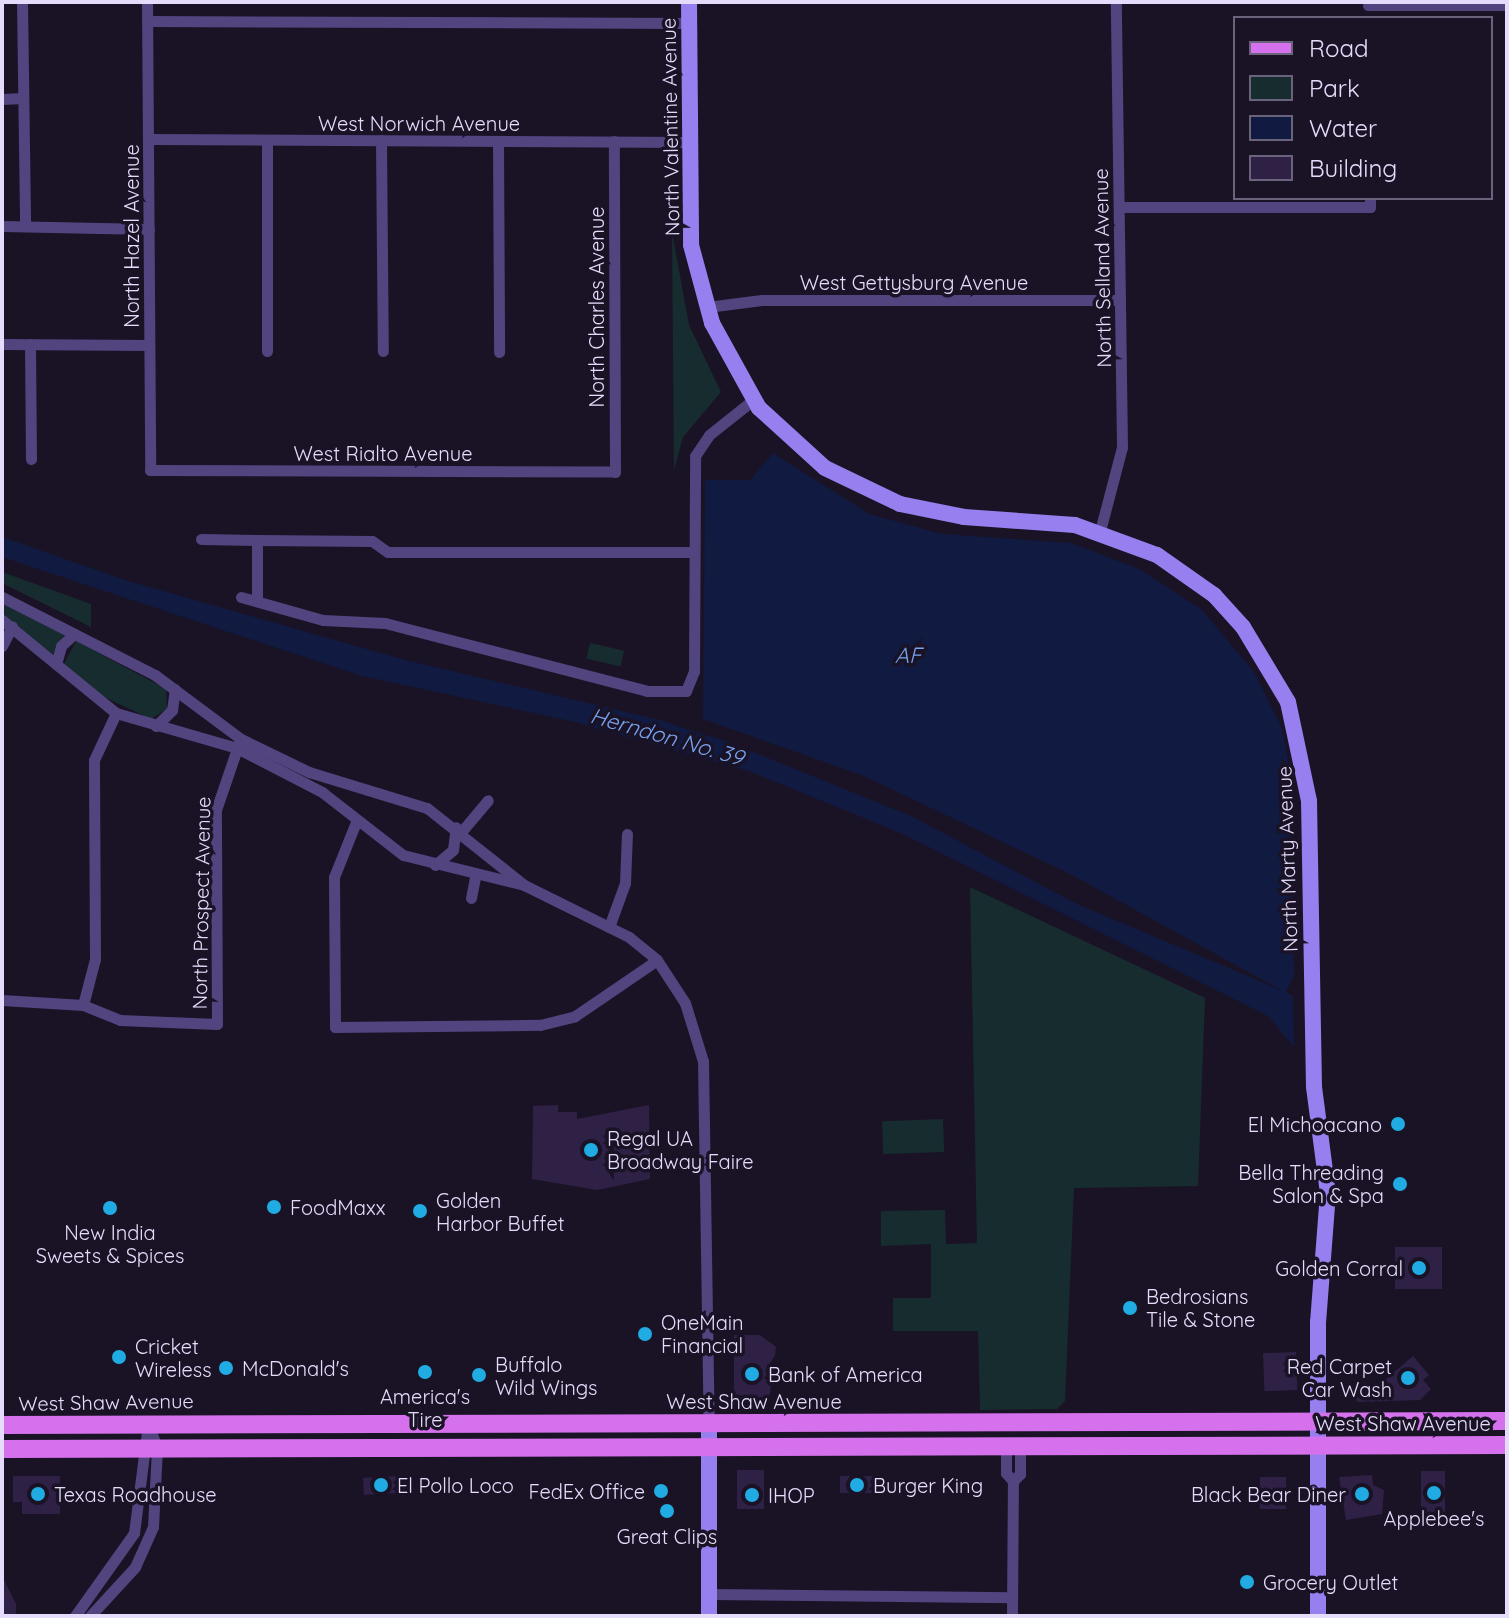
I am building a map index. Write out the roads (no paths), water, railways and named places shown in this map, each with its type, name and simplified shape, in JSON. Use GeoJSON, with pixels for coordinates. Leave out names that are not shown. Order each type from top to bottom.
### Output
{"type":"FeatureCollection","features":[{"type":"Feature","properties":{"kind":"main road","name":"West Shaw Avenue"},"geometry":{"type":"LineString","coordinates":[[2,1425],[1507,1421]]}},
{"type":"Feature","properties":{"kind":"main road"},"geometry":{"type":"LineString","coordinates":[[303,1447],[348,1436],[438,1436],[452,1422]]}},
{"type":"Feature","properties":{"kind":"main road"},"geometry":{"type":"LineString","coordinates":[[1013,1446],[1021,1435],[1066,1434],[1078,1423]]}},
{"type":"Feature","properties":{"kind":"main road"},"geometry":{"type":"LineString","coordinates":[[1456,1445],[1483,1434],[1507,1434]]}},
{"type":"Feature","properties":{"kind":"main road","name":"West Shaw Avenue"},"geometry":{"type":"LineString","coordinates":[[2,1449],[1507,1445]]}},
{"type":"Feature","properties":{"kind":"street"},"geometry":{"type":"LineString","coordinates":[[22,2],[25,226]]}},
{"type":"Feature","properties":{"kind":"street","name":"North Hazel Avenue"},"geometry":{"type":"LineString","coordinates":[[147,2],[150,470]]}},
{"type":"Feature","properties":{"kind":"street","name":"North Valentine Avenue"},"geometry":{"type":"LineString","coordinates":[[689,2],[691,245],[707,307],[753,400]]}},
{"type":"Feature","properties":{"kind":"street","name":"North Selland Avenue"},"geometry":{"type":"LineString","coordinates":[[1100,531],[1122,447],[1116,2]]}},
{"type":"Feature","properties":{"kind":"street"},"geometry":{"type":"LineString","coordinates":[[1368,8],[1507,5]]}},
{"type":"Feature","properties":{"kind":"street"},"geometry":{"type":"LineString","coordinates":[[147,21],[689,23]]}},
{"type":"Feature","properties":{"kind":"street"},"geometry":{"type":"LineString","coordinates":[[2,99],[23,98]]}},
{"type":"Feature","properties":{"kind":"street","name":"West Norwich Avenue"},"geometry":{"type":"LineString","coordinates":[[148,139],[689,142]]}},
{"type":"Feature","properties":{"kind":"street"},"geometry":{"type":"LineString","coordinates":[[267,140],[267,351]]}},
{"type":"Feature","properties":{"kind":"street"},"geometry":{"type":"LineString","coordinates":[[381,140],[383,351]]}},
{"type":"Feature","properties":{"kind":"street"},"geometry":{"type":"LineString","coordinates":[[498,141],[499,352]]}},
{"type":"Feature","properties":{"kind":"street","name":"North Charles Avenue"},"geometry":{"type":"LineString","coordinates":[[614,141],[615,472]]}},
{"type":"Feature","properties":{"kind":"street"},"geometry":{"type":"LineString","coordinates":[[1119,207],[1370,202]]}},
{"type":"Feature","properties":{"kind":"street"},"geometry":{"type":"LineString","coordinates":[[2,226],[149,229]]}},
{"type":"Feature","properties":{"kind":"street","name":"West Gettysburg Avenue"},"geometry":{"type":"LineString","coordinates":[[707,307],[762,300],[1120,300]]}},
{"type":"Feature","properties":{"kind":"street"},"geometry":{"type":"LineString","coordinates":[[2,344],[149,345]]}},
{"type":"Feature","properties":{"kind":"street"},"geometry":{"type":"LineString","coordinates":[[30,344],[31,459]]}},
{"type":"Feature","properties":{"kind":"street"},"geometry":{"type":"LineString","coordinates":[[241,597],[257,598],[323,620],[385,623],[647,691],[686,691],[694,671],[695,456],[709,435],[753,400]]}},
{"type":"Feature","properties":{"kind":"street","name":"North Marty Avenue"},"geometry":{"type":"LineString","coordinates":[[753,400],[811,458],[877,496],[941,514],[1049,520],[1100,531],[1178,567],[1227,609],[1269,664],[1303,750],[1314,1087],[1328,1206],[1318,1322],[1318,1616]]}},
{"type":"Feature","properties":{"kind":"street","name":"West Rialto Avenue"},"geometry":{"type":"LineString","coordinates":[[150,470],[615,472]]}},
{"type":"Feature","properties":{"kind":"street"},"geometry":{"type":"LineString","coordinates":[[201,539],[372,541],[388,552],[693,552]]}},
{"type":"Feature","properties":{"kind":"street"},"geometry":{"type":"LineString","coordinates":[[257,540],[257,598]]}},
{"type":"Feature","properties":{"kind":"street"},"geometry":{"type":"LineString","coordinates":[[2,597],[175,689],[239,744],[322,792],[387,846],[434,865],[524,885],[609,927],[657,960],[685,1003],[703,1061],[709,1616]]}},
{"type":"Feature","properties":{"kind":"street"},"geometry":{"type":"LineString","coordinates":[[2,646],[7,623],[116,713],[156,726],[239,744],[327,779],[404,798],[459,829],[524,885]]}},
{"type":"Feature","properties":{"kind":"street"},"geometry":{"type":"LineString","coordinates":[[56,664],[61,646],[74,634]]}},
{"type":"Feature","properties":{"kind":"street"},"geometry":{"type":"LineString","coordinates":[[156,726],[172,710],[175,689]]}},
{"type":"Feature","properties":{"kind":"street"},"geometry":{"type":"LineString","coordinates":[[2,1000],[83,1005],[95,959],[94,760],[116,713]]}},
{"type":"Feature","properties":{"kind":"street","name":"North Prospect Avenue"},"geometry":{"type":"LineString","coordinates":[[83,1005],[120,1020],[217,1024],[216,810],[239,744]]}},
{"type":"Feature","properties":{"kind":"street"},"geometry":{"type":"LineString","coordinates":[[434,865],[453,850],[459,829],[488,800]]}},
{"type":"Feature","properties":{"kind":"street"},"geometry":{"type":"LineString","coordinates":[[356,822],[334,877],[335,1027],[540,1025],[575,1016],[657,960]]}},
{"type":"Feature","properties":{"kind":"street"},"geometry":{"type":"LineString","coordinates":[[609,927],[625,883],[627,834]]}},
{"type":"Feature","properties":{"kind":"street"},"geometry":{"type":"LineString","coordinates":[[471,898],[476,873]]}},
{"type":"Feature","properties":{"kind":"street"},"geometry":{"type":"LineString","coordinates":[[90,1616],[144,1550],[155,1516],[148,1423]]}},
{"type":"Feature","properties":{"kind":"street"},"geometry":{"type":"LineString","coordinates":[[1012,1616],[1013,1481],[1006,1473],[1013,1446]]}},
{"type":"Feature","properties":{"kind":"street"},"geometry":{"type":"LineString","coordinates":[[75,1616],[134,1533],[149,1448]]}},
{"type":"Feature","properties":{"kind":"street"},"geometry":{"type":"LineString","coordinates":[[709,1594],[1012,1597]]}},
{"type":"Feature","properties":{"kind":"water"},"geometry":{"type":"Polygon","coordinates":[[[773,453],[869,514],[942,534],[1071,543],[1139,569],[1201,609],[1254,672],[1282,728],[1291,776],[1294,976],[1286,992],[1293,996],[1294,1047],[1268,1016],[903,834],[749,771],[571,721],[362,676],[2,557],[2,537],[128,581],[405,660],[656,719],[731,743],[911,816],[1077,904],[1283,991],[1070,874],[864,776],[703,719],[705,480],[750,480],[773,453]]]}},
{"type":"Feature","properties":{"kind":"place","name":"El Michoacano"},"geometry":{"type":"Point","coordinates":[1398,1124]}},
{"type":"Feature","properties":{"kind":"place","name":"Regal UA Broadway Faire"},"geometry":{"type":"Point","coordinates":[591,1150]}},
{"type":"Feature","properties":{"kind":"place","name":"Bella Threading Salon & Spa"},"geometry":{"type":"Point","coordinates":[1400,1184]}},
{"type":"Feature","properties":{"kind":"place","name":"FoodMaxx"},"geometry":{"type":"Point","coordinates":[274,1207]}},
{"type":"Feature","properties":{"kind":"place","name":"New India Sweets & Spices"},"geometry":{"type":"Point","coordinates":[110,1208]}},
{"type":"Feature","properties":{"kind":"place","name":"Golden Harbor Buffet"},"geometry":{"type":"Point","coordinates":[420,1211]}},
{"type":"Feature","properties":{"kind":"place","name":"Golden Corral"},"geometry":{"type":"Point","coordinates":[1419,1268]}},
{"type":"Feature","properties":{"kind":"place","name":"Bedrosians Tile & Stone"},"geometry":{"type":"Point","coordinates":[1130,1308]}},
{"type":"Feature","properties":{"kind":"place","name":"OneMain Financial"},"geometry":{"type":"Point","coordinates":[645,1334]}},
{"type":"Feature","properties":{"kind":"place","name":"Cricket Wireless"},"geometry":{"type":"Point","coordinates":[119,1357]}},
{"type":"Feature","properties":{"kind":"place","name":"McDonald's"},"geometry":{"type":"Point","coordinates":[226,1368]}},
{"type":"Feature","properties":{"kind":"place","name":"America's Tire"},"geometry":{"type":"Point","coordinates":[425,1372]}},
{"type":"Feature","properties":{"kind":"place","name":"Bank of America"},"geometry":{"type":"Point","coordinates":[752,1374]}},
{"type":"Feature","properties":{"kind":"place","name":"Buffalo Wild Wings"},"geometry":{"type":"Point","coordinates":[479,1375]}},
{"type":"Feature","properties":{"kind":"place","name":"Red Carpet Car Wash"},"geometry":{"type":"Point","coordinates":[1408,1378]}},
{"type":"Feature","properties":{"kind":"place","name":"El Pollo Loco"},"geometry":{"type":"Point","coordinates":[381,1485]}},
{"type":"Feature","properties":{"kind":"place","name":"Burger King"},"geometry":{"type":"Point","coordinates":[857,1485]}},
{"type":"Feature","properties":{"kind":"place","name":"FedEx Office"},"geometry":{"type":"Point","coordinates":[661,1491]}},
{"type":"Feature","properties":{"kind":"place","name":"Applebee's"},"geometry":{"type":"Point","coordinates":[1434,1493]}},
{"type":"Feature","properties":{"kind":"place","name":"Texas Roadhouse"},"geometry":{"type":"Point","coordinates":[38,1494]}},
{"type":"Feature","properties":{"kind":"place","name":"Black Bear Diner"},"geometry":{"type":"Point","coordinates":[1362,1494]}},
{"type":"Feature","properties":{"kind":"place","name":"IHOP"},"geometry":{"type":"Point","coordinates":[752,1495]}},
{"type":"Feature","properties":{"kind":"place","name":"Great Clips"},"geometry":{"type":"Point","coordinates":[667,1511]}},
{"type":"Feature","properties":{"kind":"place","name":"Grocery Outlet"},"geometry":{"type":"Point","coordinates":[1247,1582]}},
{"type":"Feature","properties":{"kind":"water label","name":"AF"},"geometry":{"type":"Point","coordinates":[908,656]}},
{"type":"Feature","properties":{"kind":"water label","name":"Herndon No. 39"},"geometry":{"type":"Point","coordinates":[667,737]}}]}
